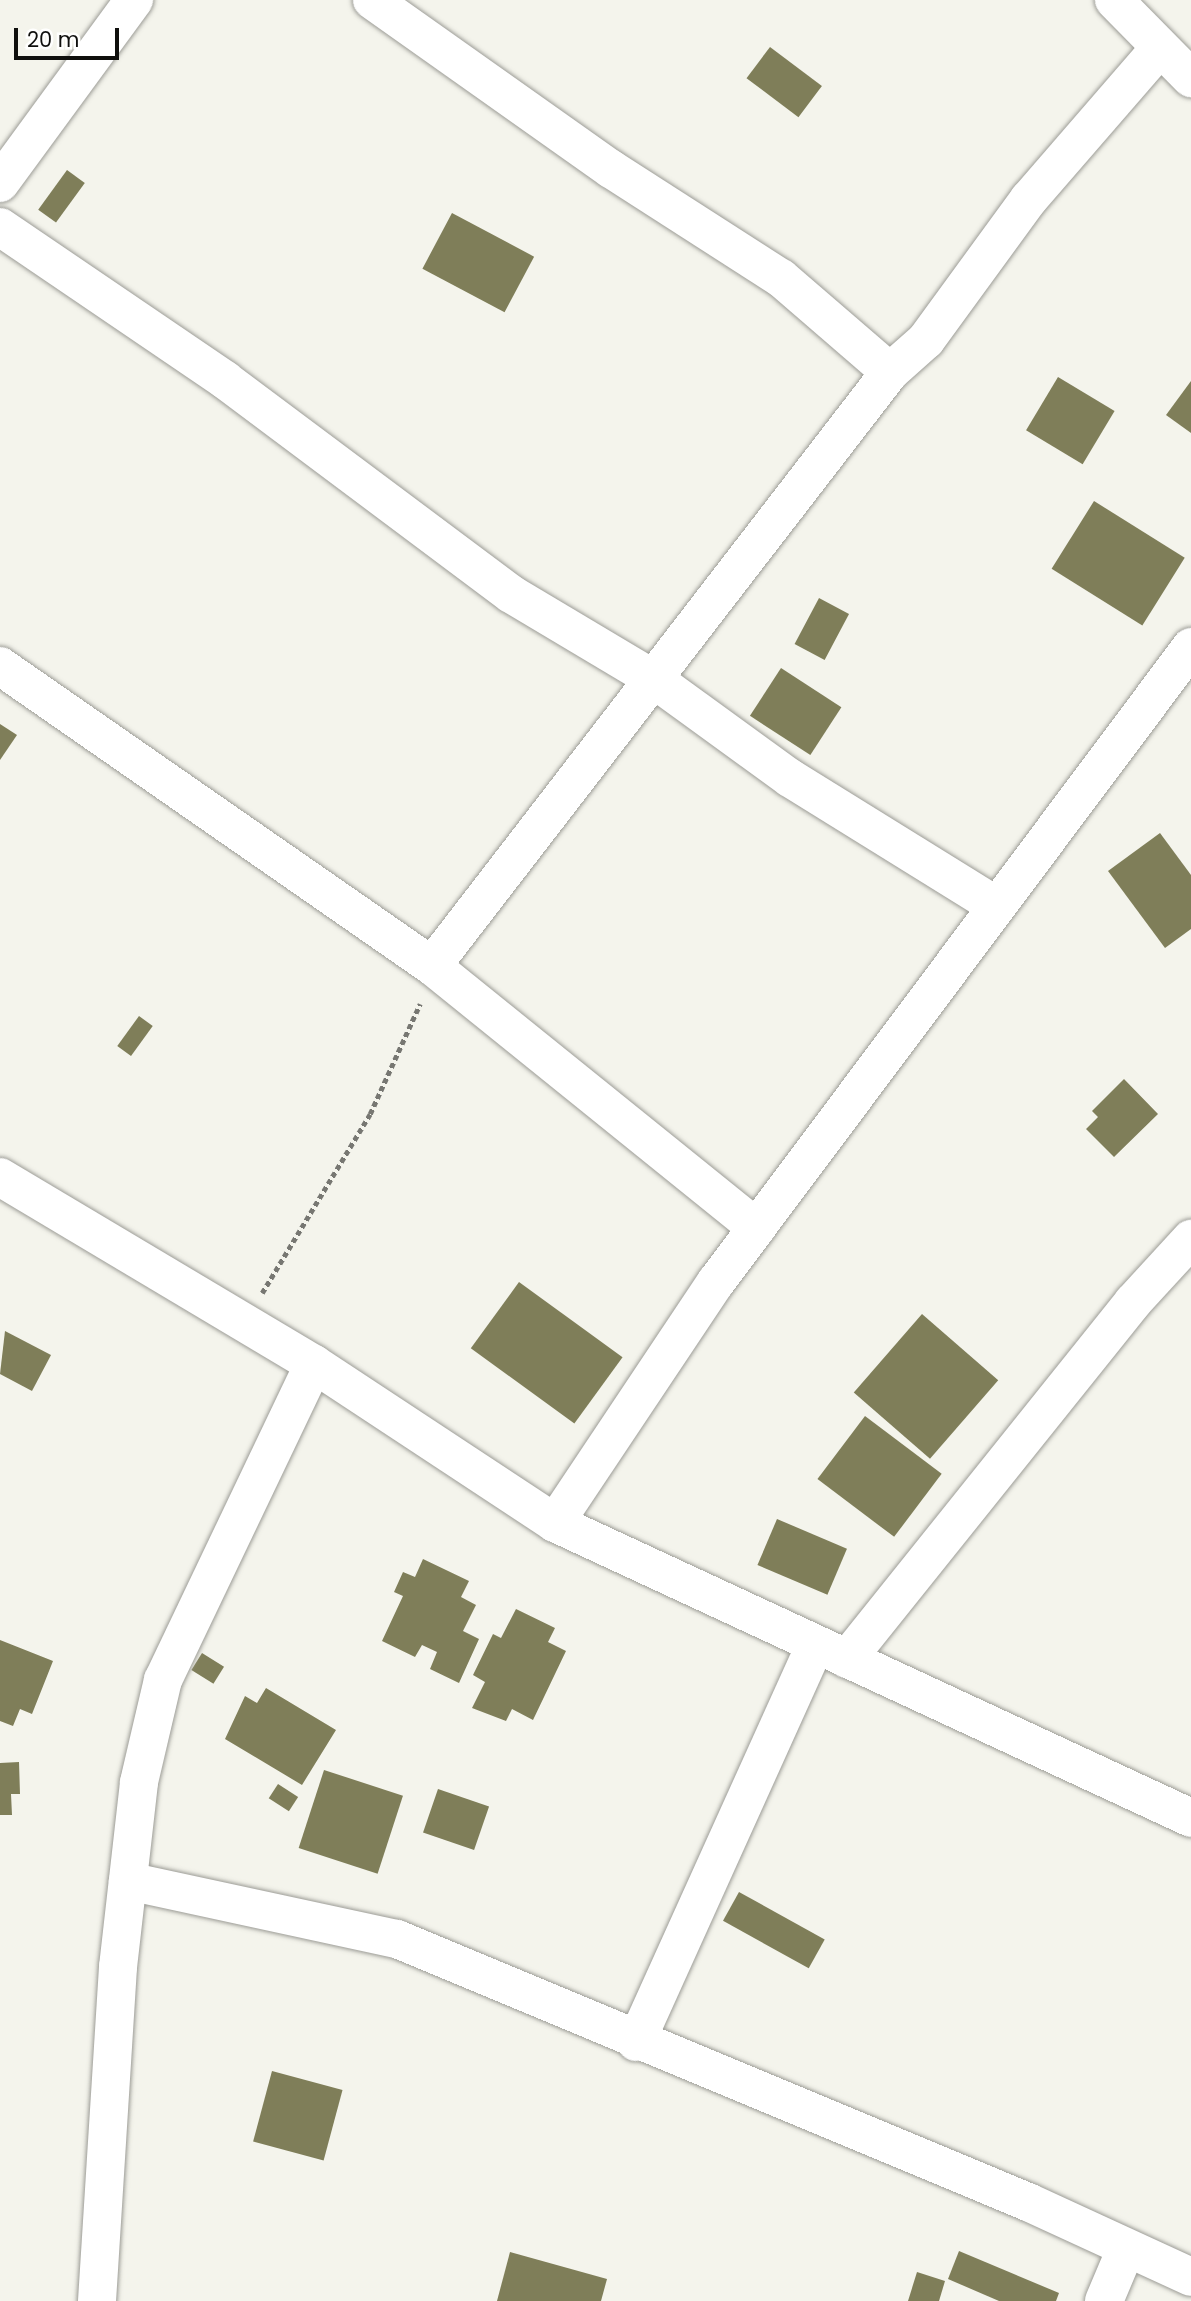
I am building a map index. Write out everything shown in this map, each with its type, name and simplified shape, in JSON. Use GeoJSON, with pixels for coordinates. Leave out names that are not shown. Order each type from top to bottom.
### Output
{"type":"FeatureCollection","features":[{"type":"Feature","properties":{"kind":"street"},"geometry":{"type":"LineString","coordinates":[[7,162],[134,0]]}},
{"type":"Feature","properties":{"kind":"street"},"geometry":{"type":"LineString","coordinates":[[372,0],[611,169],[781,278],[890,372]]}},
{"type":"Feature","properties":{"kind":"street"},"geometry":{"type":"LineString","coordinates":[[1114,0],[1159,49],[1191,78]]}},
{"type":"Feature","properties":{"kind":"street"},"geometry":{"type":"LineString","coordinates":[[432,966],[890,372],[926,340],[1029,199],[1159,49]]}},
{"type":"Feature","properties":{"kind":"street"},"geometry":{"type":"LineString","coordinates":[[0,227],[225,380],[511,594],[655,680],[790,778],[995,905]]}},
{"type":"Feature","properties":{"kind":"street"},"geometry":{"type":"LineString","coordinates":[[555,1523],[757,1228],[995,905],[1191,648]]}},
{"type":"Feature","properties":{"kind":"street"},"geometry":{"type":"LineString","coordinates":[[0,666],[432,966],[757,1228]]}},
{"type":"Feature","properties":{"kind":"street"},"geometry":{"type":"LineString","coordinates":[[0,1177],[314,1364],[555,1523],[831,1653],[1190,1815]]}},
{"type":"Feature","properties":{"kind":"street"},"geometry":{"type":"LineString","coordinates":[[636,2042],[831,1653],[1133,1302],[1191,1239]]}},
{"type":"Feature","properties":{"kind":"street"},"geometry":{"type":"LineString","coordinates":[[97,2301],[128,1881],[139,1782],[163,1680],[314,1364]]}},
{"type":"Feature","properties":{"kind":"street"},"geometry":{"type":"LineString","coordinates":[[128,1881],[397,1940],[636,2042],[1028,2202],[1191,2277]]}},
{"type":"Feature","properties":{"kind":"street"},"geometry":{"type":"LineString","coordinates":[[1104,2301],[1126,2249]]}},
{"type":"Feature","properties":{"kind":"path"},"geometry":{"type":"LineString","coordinates":[[248,1323],[286,1246],[369,1114],[432,966]]}},
{"type":"Feature","properties":{"kind":"building"},"geometry":{"type":"Polygon","coordinates":[[[770,47],[822,86],[798,117],[747,78],[770,47]]]}},
{"type":"Feature","properties":{"kind":"building"},"geometry":{"type":"Polygon","coordinates":[[[67,170],[85,183],[56,223],[38,210],[67,170]]]}},
{"type":"Feature","properties":{"kind":"building"},"geometry":{"type":"Polygon","coordinates":[[[452,213],[534,257],[505,312],[422,269],[452,213]]]}},
{"type":"Feature","properties":{"kind":"building"},"geometry":{"type":"Polygon","coordinates":[[[1058,377],[1115,411],[1083,464],[1026,430],[1058,377]]]}},
{"type":"Feature","properties":{"kind":"building"},"geometry":{"type":"Polygon","coordinates":[[[1191,381],[1191,433],[1166,415],[1191,381]]]}},
{"type":"Feature","properties":{"kind":"building"},"geometry":{"type":"Polygon","coordinates":[[[1094,501],[1185,558],[1142,626],[1052,569],[1094,501]]]}},
{"type":"Feature","properties":{"kind":"building"},"geometry":{"type":"Polygon","coordinates":[[[819,598],[849,614],[825,660],[795,644],[819,598]]]}},
{"type":"Feature","properties":{"kind":"building"},"geometry":{"type":"Polygon","coordinates":[[[781,668],[841,707],[810,755],[750,716],[781,668]]]}},
{"type":"Feature","properties":{"kind":"building"},"geometry":{"type":"Polygon","coordinates":[[[0,724],[17,735],[0,760],[0,724]]]}},
{"type":"Feature","properties":{"kind":"building"},"geometry":{"type":"Polygon","coordinates":[[[1160,833],[1191,875],[1191,929],[1165,948],[1108,871],[1160,833]]]}},
{"type":"Feature","properties":{"kind":"building"},"geometry":{"type":"Polygon","coordinates":[[[139,1016],[153,1026],[131,1056],[117,1046],[139,1016]]]}},
{"type":"Feature","properties":{"kind":"building"},"geometry":{"type":"Polygon","coordinates":[[[1124,1079],[1158,1114],[1114,1157],[1086,1129],[1098,1117],[1092,1111],[1124,1079]]]}},
{"type":"Feature","properties":{"kind":"building"},"geometry":{"type":"Polygon","coordinates":[[[519,1282],[623,1357],[574,1424],[471,1348],[519,1282]]]}},
{"type":"Feature","properties":{"kind":"building"},"geometry":{"type":"Polygon","coordinates":[[[922,1314],[998,1380],[930,1459],[854,1392],[922,1314]]]}},
{"type":"Feature","properties":{"kind":"building"},"geometry":{"type":"Polygon","coordinates":[[[5,1331],[51,1355],[32,1391],[0,1374],[5,1331]]]}},
{"type":"Feature","properties":{"kind":"building"},"geometry":{"type":"Polygon","coordinates":[[[865,1416],[942,1474],[894,1537],[817,1479],[865,1416]]]}},
{"type":"Feature","properties":{"kind":"building"},"geometry":{"type":"Polygon","coordinates":[[[777,1519],[847,1549],[827,1595],[757,1565],[777,1519]]]}},
{"type":"Feature","properties":{"kind":"building"},"geometry":{"type":"Polygon","coordinates":[[[423,1559],[469,1581],[461,1597],[476,1605],[463,1631],[479,1639],[459,1683],[430,1669],[437,1652],[422,1645],[415,1657],[382,1641],[403,1596],[394,1592],[403,1572],[415,1577],[423,1559]]]}},
{"type":"Feature","properties":{"kind":"building"},"geometry":{"type":"Polygon","coordinates":[[[516,1609],[555,1628],[548,1642],[566,1651],[533,1720],[512,1709],[506,1721],[472,1708],[485,1682],[473,1675],[493,1634],[501,1638],[516,1609]]]}},
{"type":"Feature","properties":{"kind":"building"},"geometry":{"type":"Polygon","coordinates":[[[0,1640],[53,1661],[32,1714],[20,1709],[13,1726],[0,1721],[0,1640]]]}},
{"type":"Feature","properties":{"kind":"building"},"geometry":{"type":"Polygon","coordinates":[[[202,1653],[224,1667],[213,1684],[191,1670],[202,1653]]]}},
{"type":"Feature","properties":{"kind":"building"},"geometry":{"type":"Polygon","coordinates":[[[266,1688],[336,1730],[302,1785],[225,1739],[245,1696],[257,1703],[266,1688]]]}},
{"type":"Feature","properties":{"kind":"building"},"geometry":{"type":"Polygon","coordinates":[[[19,1762],[20,1794],[11,1794],[12,1815],[0,1815],[0,1763],[19,1762]]]}},
{"type":"Feature","properties":{"kind":"building"},"geometry":{"type":"Polygon","coordinates":[[[324,1770],[403,1796],[378,1874],[299,1848],[324,1770]]]}},
{"type":"Feature","properties":{"kind":"building"},"geometry":{"type":"Polygon","coordinates":[[[278,1784],[298,1797],[289,1811],[269,1798],[278,1784]]]}},
{"type":"Feature","properties":{"kind":"building"},"geometry":{"type":"Polygon","coordinates":[[[438,1789],[489,1807],[474,1850],[423,1832],[438,1789]]]}},
{"type":"Feature","properties":{"kind":"building"},"geometry":{"type":"Polygon","coordinates":[[[739,1892],[825,1940],[809,1968],[723,1921],[739,1892]]]}},
{"type":"Feature","properties":{"kind":"building"},"geometry":{"type":"Polygon","coordinates":[[[272,2071],[343,2090],[324,2160],[253,2142],[272,2071]]]}},
{"type":"Feature","properties":{"kind":"building"},"geometry":{"type":"Polygon","coordinates":[[[959,2251],[1059,2293],[1056,2301],[999,2301],[948,2279],[959,2251]]]}},
{"type":"Feature","properties":{"kind":"building"},"geometry":{"type":"Polygon","coordinates":[[[510,2252],[607,2279],[601,2301],[497,2301],[510,2252]]]}},
{"type":"Feature","properties":{"kind":"building"},"geometry":{"type":"Polygon","coordinates":[[[917,2272],[945,2281],[939,2301],[908,2301],[917,2272]]]}}]}
